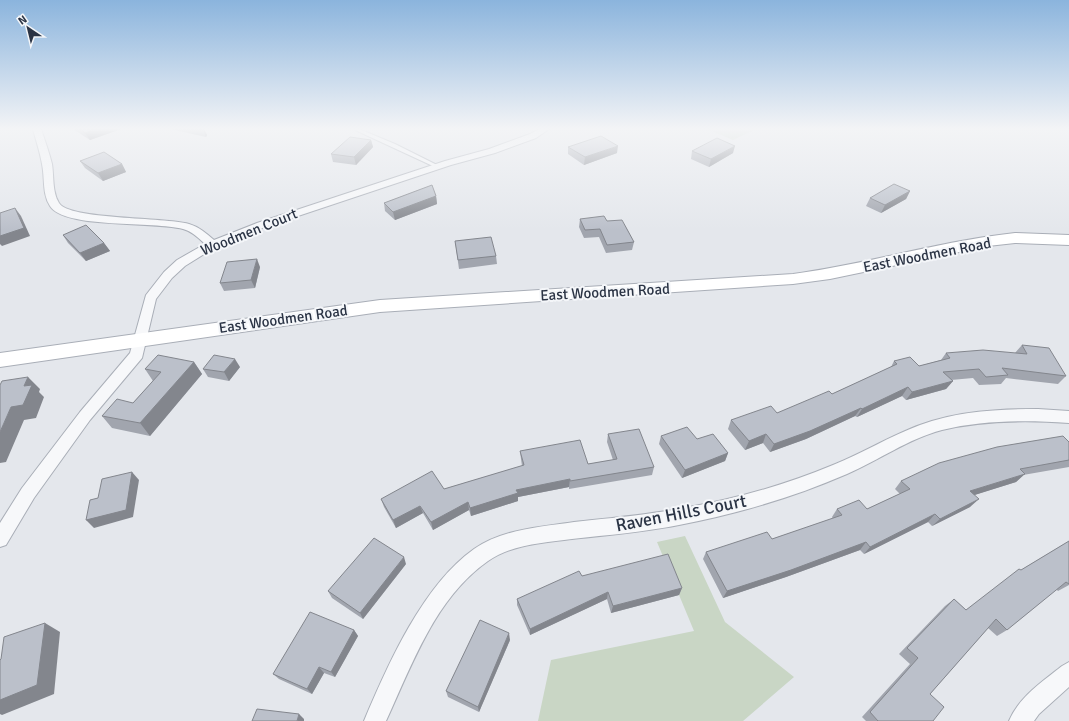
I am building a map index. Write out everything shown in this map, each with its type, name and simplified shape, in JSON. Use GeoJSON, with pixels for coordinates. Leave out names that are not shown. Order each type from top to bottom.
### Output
{"type":"FeatureCollection","features":[{"type":"Feature","properties":{"kind":"main road","name":"East Woodmen Road"},"geometry":{"type":"LineString","coordinates":[[0,360],[380,306],[793,279],[830,274],[988,241],[1015,238],[1069,240]]}},
{"type":"Feature","properties":{"kind":"street"},"geometry":{"type":"LineString","coordinates":[[46,163],[53,204],[61,212],[84,217],[163,222],[186,226],[193,229],[213,244]]}},
{"type":"Feature","properties":{"kind":"street","name":"Woodmen Court"},"geometry":{"type":"LineString","coordinates":[[0,539],[28,493],[85,416],[137,355],[150,298],[159,285],[181,263],[213,244],[261,225],[449,163]]}},
{"type":"Feature","properties":{"kind":"street","name":"Raven Hills Court"},"geometry":{"type":"LineString","coordinates":[[375,721],[420,626],[441,594],[461,571],[483,554],[506,543],[536,535],[664,520],[742,503],[822,477],[917,432],[942,424],[975,419],[1005,417],[1042,415],[1069,417]]}},
{"type":"Feature","properties":{"kind":"street"},"geometry":{"type":"LineString","coordinates":[[1020,721],[1031,706],[1069,673]]}},
{"type":"Feature","properties":{"kind":"lane"},"geometry":{"type":"LineString","coordinates":[[429,163],[436,166]]}},
{"type":"Feature","properties":{"kind":"green space"},"geometry":{"type":"Polygon","coordinates":[[[685,536],[725,622],[794,677],[743,721],[538,721],[551,660],[694,631],[657,542],[685,536]]]}},
{"type":"Feature","properties":{"kind":"building"},"geometry":{"type":"Polygon","coordinates":[[[82,163],[120,163],[122,164],[98,173],[82,163]]]}},
{"type":"Feature","properties":{"kind":"building"},"geometry":{"type":"Polygon","coordinates":[[[894,184],[910,191],[885,205],[870,198],[894,184]]]}},
{"type":"Feature","properties":{"kind":"building"},"geometry":{"type":"Polygon","coordinates":[[[432,185],[436,196],[393,212],[384,203],[432,185]]]}},
{"type":"Feature","properties":{"kind":"building"},"geometry":{"type":"Polygon","coordinates":[[[15,208],[24,228],[0,236],[0,213],[15,208]]]}},
{"type":"Feature","properties":{"kind":"building"},"geometry":{"type":"Polygon","coordinates":[[[604,216],[607,221],[622,220],[634,242],[607,245],[600,229],[585,230],[580,219],[604,216]]]}},
{"type":"Feature","properties":{"kind":"building"},"geometry":{"type":"Polygon","coordinates":[[[86,225],[104,243],[80,253],[63,235],[86,225]]]}},
{"type":"Feature","properties":{"kind":"building"},"geometry":{"type":"Polygon","coordinates":[[[491,237],[496,256],[458,260],[455,241],[491,237]]]}},
{"type":"Feature","properties":{"kind":"building"},"geometry":{"type":"Polygon","coordinates":[[[257,259],[251,280],[220,283],[227,262],[257,259]]]}},
{"type":"Feature","properties":{"kind":"building"},"geometry":{"type":"Polygon","coordinates":[[[1022,345],[1049,348],[1066,376],[1002,368],[1008,375],[986,377],[979,369],[943,372],[953,381],[912,392],[908,387],[862,409],[861,408],[810,431],[774,444],[766,434],[749,441],[731,420],[771,406],[777,413],[829,391],[832,394],[897,364],[894,361],[910,357],[919,366],[950,358],[946,353],[983,350],[1027,354],[1022,345]]]}},
{"type":"Feature","properties":{"kind":"building"},"geometry":{"type":"Polygon","coordinates":[[[158,355],[194,362],[140,423],[102,416],[117,399],[133,403],[161,372],[145,369],[158,355]]]}},
{"type":"Feature","properties":{"kind":"building"},"geometry":{"type":"Polygon","coordinates":[[[214,355],[235,359],[224,372],[203,369],[214,355]]]}},
{"type":"Feature","properties":{"kind":"building"},"geometry":{"type":"Polygon","coordinates":[[[28,377],[24,386],[32,385],[23,405],[11,407],[0,432],[0,385],[2,381],[28,377]]]}},
{"type":"Feature","properties":{"kind":"building"},"geometry":{"type":"Polygon","coordinates":[[[687,427],[697,439],[713,434],[728,453],[685,470],[661,436],[687,427]]]}},
{"type":"Feature","properties":{"kind":"building"},"geometry":{"type":"Polygon","coordinates":[[[639,429],[654,467],[570,481],[570,479],[516,490],[518,493],[470,508],[468,502],[431,522],[420,506],[393,520],[381,499],[432,471],[444,489],[524,465],[520,451],[580,440],[588,464],[617,459],[608,434],[639,429]]]}},
{"type":"Feature","properties":{"kind":"building"},"geometry":{"type":"Polygon","coordinates":[[[1063,436],[1069,442],[1069,460],[1020,469],[1025,474],[970,491],[979,499],[940,519],[935,514],[870,547],[866,542],[791,570],[727,591],[706,552],[767,532],[772,539],[842,515],[837,509],[859,500],[867,509],[910,489],[901,481],[939,463],[997,447],[1063,436]]]}},
{"type":"Feature","properties":{"kind":"building"},"geometry":{"type":"Polygon","coordinates":[[[132,472],[126,510],[86,520],[90,500],[98,498],[102,479],[132,472]]]}},
{"type":"Feature","properties":{"kind":"building"},"geometry":{"type":"Polygon","coordinates":[[[374,538],[404,557],[360,613],[328,591],[374,538]]]}},
{"type":"Feature","properties":{"kind":"building"},"geometry":{"type":"Polygon","coordinates":[[[1069,541],[1069,584],[1066,582],[1007,630],[996,619],[930,694],[944,707],[933,721],[878,721],[870,712],[918,658],[907,648],[954,599],[966,610],[1019,569],[1021,570],[1069,541]]]}},
{"type":"Feature","properties":{"kind":"building"},"geometry":{"type":"Polygon","coordinates":[[[668,554],[682,588],[613,606],[608,592],[530,629],[517,599],[579,571],[582,576],[668,554]]]}},
{"type":"Feature","properties":{"kind":"building"},"geometry":{"type":"Polygon","coordinates":[[[310,612],[354,630],[331,672],[319,667],[307,689],[273,674],[310,612]]]}},
{"type":"Feature","properties":{"kind":"building"},"geometry":{"type":"Polygon","coordinates":[[[480,620],[509,633],[478,707],[446,691],[480,620]]]}},
{"type":"Feature","properties":{"kind":"building"},"geometry":{"type":"Polygon","coordinates":[[[45,623],[37,685],[0,700],[0,660],[4,637],[45,623]]]}},
{"type":"Feature","properties":{"kind":"building"},"geometry":{"type":"Polygon","coordinates":[[[257,709],[299,714],[297,721],[252,721],[257,709]]]}}]}
